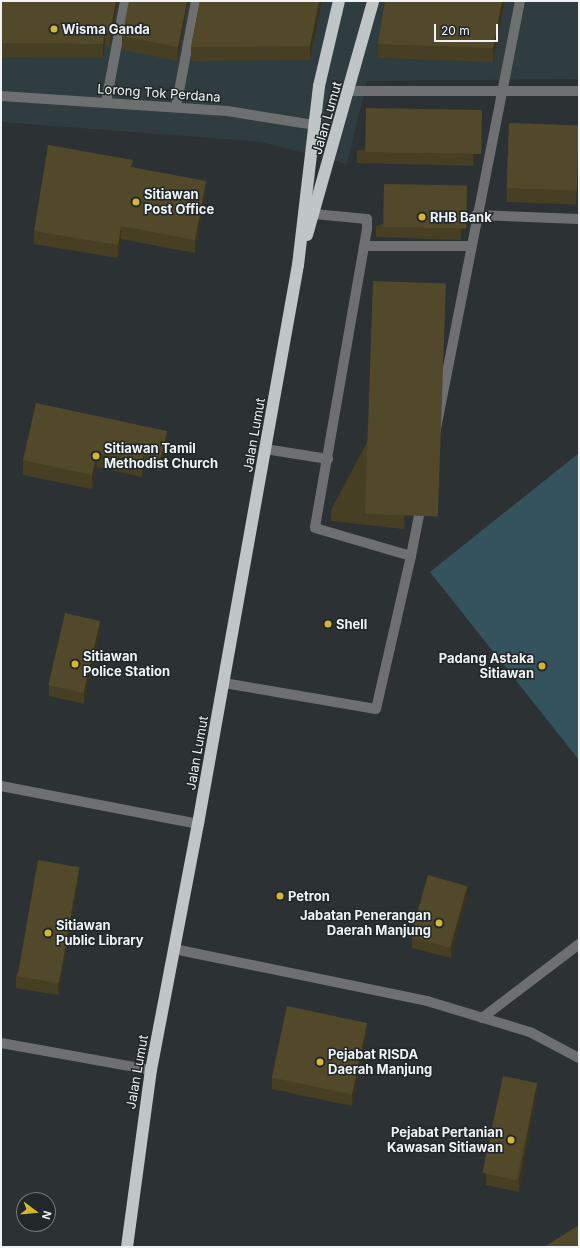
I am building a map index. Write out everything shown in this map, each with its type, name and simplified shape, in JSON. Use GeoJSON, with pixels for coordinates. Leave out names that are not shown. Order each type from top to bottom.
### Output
{"type":"FeatureCollection","features":[{"type":"Feature","properties":{"kind":"highway","name":"Jalan Lumut"},"geometry":{"type":"LineString","coordinates":[[127,1247],[150,1070],[224,683],[298,265],[314,126],[338,1]]}},
{"type":"Feature","properties":{"kind":"highway","name":"Jalan Lumut"},"geometry":{"type":"LineString","coordinates":[[298,265],[350,91],[373,1]]}},
{"type":"Feature","properties":{"kind":"street"},"geometry":{"type":"LineString","coordinates":[[106,102],[125,1]]}},
{"type":"Feature","properties":{"kind":"street"},"geometry":{"type":"LineString","coordinates":[[176,107],[196,1]]}},
{"type":"Feature","properties":{"kind":"street"},"geometry":{"type":"LineString","coordinates":[[224,683],[376,709],[411,556],[476,215],[520,1]]}},
{"type":"Feature","properties":{"kind":"street"},"geometry":{"type":"LineString","coordinates":[[350,91],[579,91]]}},
{"type":"Feature","properties":{"kind":"street","name":"Lorong Tok Perdana"},"geometry":{"type":"LineString","coordinates":[[1,96],[227,110],[314,126]]}},
{"type":"Feature","properties":{"kind":"street"},"geometry":{"type":"LineString","coordinates":[[314,214],[367,219],[366,246],[315,528],[411,556]]}},
{"type":"Feature","properties":{"kind":"street"},"geometry":{"type":"LineString","coordinates":[[476,215],[579,219]]}},
{"type":"Feature","properties":{"kind":"street"},"geometry":{"type":"LineString","coordinates":[[366,246],[470,246]]}},
{"type":"Feature","properties":{"kind":"street"},"geometry":{"type":"LineString","coordinates":[[265,449],[328,459]]}},
{"type":"Feature","properties":{"kind":"street"},"geometry":{"type":"LineString","coordinates":[[1,786],[198,824]]}},
{"type":"Feature","properties":{"kind":"street"},"geometry":{"type":"LineString","coordinates":[[482,1018],[579,944]]}},
{"type":"Feature","properties":{"kind":"street"},"geometry":{"type":"LineString","coordinates":[[174,949],[427,1002],[530,1032],[579,1058]]}},
{"type":"Feature","properties":{"kind":"street"},"geometry":{"type":"LineString","coordinates":[[1,1043],[150,1070]]}},
{"type":"Feature","properties":{"kind":"shaded area"},"geometry":{"type":"Polygon","coordinates":[[[1,1],[579,1],[579,79],[367,81],[347,164],[261,142],[1,122],[1,1]]]}},
{"type":"Feature","properties":{"kind":"shaded area","name":"Padang Astaka Sitiawan"},"geometry":{"type":"Polygon","coordinates":[[[579,453],[579,760],[430,572],[579,453]]]}},
{"type":"Feature","properties":{"kind":"building","name":"Wisma Ganda"},"geometry":{"type":"Polygon","coordinates":[[[1,1],[116,1],[110,33],[105,32],[103,44],[1,43],[1,1]]]}},
{"type":"Feature","properties":{"kind":"building"},"geometry":{"type":"Polygon","coordinates":[[[129,1],[187,1],[178,47],[122,36],[129,1]]]}},
{"type":"Feature","properties":{"kind":"building"},"geometry":{"type":"Polygon","coordinates":[[[200,1],[319,1],[310,46],[191,47],[200,1]]]}},
{"type":"Feature","properties":{"kind":"building"},"geometry":{"type":"Polygon","coordinates":[[[385,1],[502,1],[493,48],[378,44],[385,1]]]}},
{"type":"Feature","properties":{"kind":"building"},"geometry":{"type":"Polygon","coordinates":[[[366,108],[482,110],[481,154],[365,152],[366,108]]]}},
{"type":"Feature","properties":{"kind":"building"},"geometry":{"type":"Polygon","coordinates":[[[509,123],[579,125],[577,190],[507,188],[509,123]]]}},
{"type":"Feature","properties":{"kind":"building"},"geometry":{"type":"Polygon","coordinates":[[[48,145],[133,160],[131,167],[206,181],[195,240],[121,226],[118,245],[34,231],[48,145]]]}},
{"type":"Feature","properties":{"kind":"building","name":"RHB Bank"},"geometry":{"type":"Polygon","coordinates":[[[384,184],[467,185],[466,228],[383,227],[384,184]]]}},
{"type":"Feature","properties":{"kind":"building"},"geometry":{"type":"Polygon","coordinates":[[[373,281],[446,284],[438,516],[365,514],[373,281]]]}},
{"type":"Feature","properties":{"kind":"building","name":"Sitiawan Tamil Methodist Church"},"geometry":{"type":"Polygon","coordinates":[[[36,403],[167,431],[161,457],[144,453],[142,462],[97,453],[92,475],[23,460],[36,403]]]}},
{"type":"Feature","properties":{"kind":"building","name":"Sitiawan Police Station"},"geometry":{"type":"Polygon","coordinates":[[[65,613],[100,621],[83,693],[48,685],[65,613]]]}},
{"type":"Feature","properties":{"kind":"building","name":"Sitiawan Public Library"},"geometry":{"type":"Polygon","coordinates":[[[38,860],[79,867],[59,984],[18,976],[38,860]]]}},
{"type":"Feature","properties":{"kind":"building","name":"Jabatan Penerangan Daerah Manjung"},"geometry":{"type":"Polygon","coordinates":[[[428,875],[467,886],[450,948],[410,937],[428,875]]]}},
{"type":"Feature","properties":{"kind":"building","name":"Pejabat RISDA Daerah Manjung"},"geometry":{"type":"Polygon","coordinates":[[[287,1006],[367,1023],[352,1094],[272,1077],[287,1006]]]}},
{"type":"Feature","properties":{"kind":"building","name":"Pejabat Pertanian Kawasan Sitiawan"},"geometry":{"type":"Polygon","coordinates":[[[503,1076],[537,1083],[517,1180],[482,1173],[503,1076]]]}},
{"type":"Feature","properties":{"kind":"building"},"geometry":{"type":"Polygon","coordinates":[[[579,1225],[579,1247],[544,1247],[579,1225]]]}},
{"type":"Feature","properties":{"kind":"place","name":"Wisma Ganda"},"geometry":{"type":"Point","coordinates":[54,29]}},
{"type":"Feature","properties":{"kind":"place","name":"Sitiawan Post Office"},"geometry":{"type":"Point","coordinates":[136,202]}},
{"type":"Feature","properties":{"kind":"place","name":"RHB Bank"},"geometry":{"type":"Point","coordinates":[422,217]}},
{"type":"Feature","properties":{"kind":"place","name":"Sitiawan Tamil Methodist Church"},"geometry":{"type":"Point","coordinates":[96,456]}},
{"type":"Feature","properties":{"kind":"place","name":"Shell"},"geometry":{"type":"Point","coordinates":[328,624]}},
{"type":"Feature","properties":{"kind":"place","name":"Sitiawan Police Station"},"geometry":{"type":"Point","coordinates":[75,664]}},
{"type":"Feature","properties":{"kind":"place","name":"Padang Astaka Sitiawan"},"geometry":{"type":"Point","coordinates":[542,666]}},
{"type":"Feature","properties":{"kind":"place","name":"Petron"},"geometry":{"type":"Point","coordinates":[280,896]}},
{"type":"Feature","properties":{"kind":"place","name":"Jabatan Penerangan Daerah Manjung"},"geometry":{"type":"Point","coordinates":[439,923]}},
{"type":"Feature","properties":{"kind":"place","name":"Sitiawan Public Library"},"geometry":{"type":"Point","coordinates":[48,933]}},
{"type":"Feature","properties":{"kind":"place","name":"Pejabat RISDA Daerah Manjung"},"geometry":{"type":"Point","coordinates":[320,1062]}},
{"type":"Feature","properties":{"kind":"place","name":"Pejabat Pertanian Kawasan Sitiawan"},"geometry":{"type":"Point","coordinates":[511,1140]}}]}
